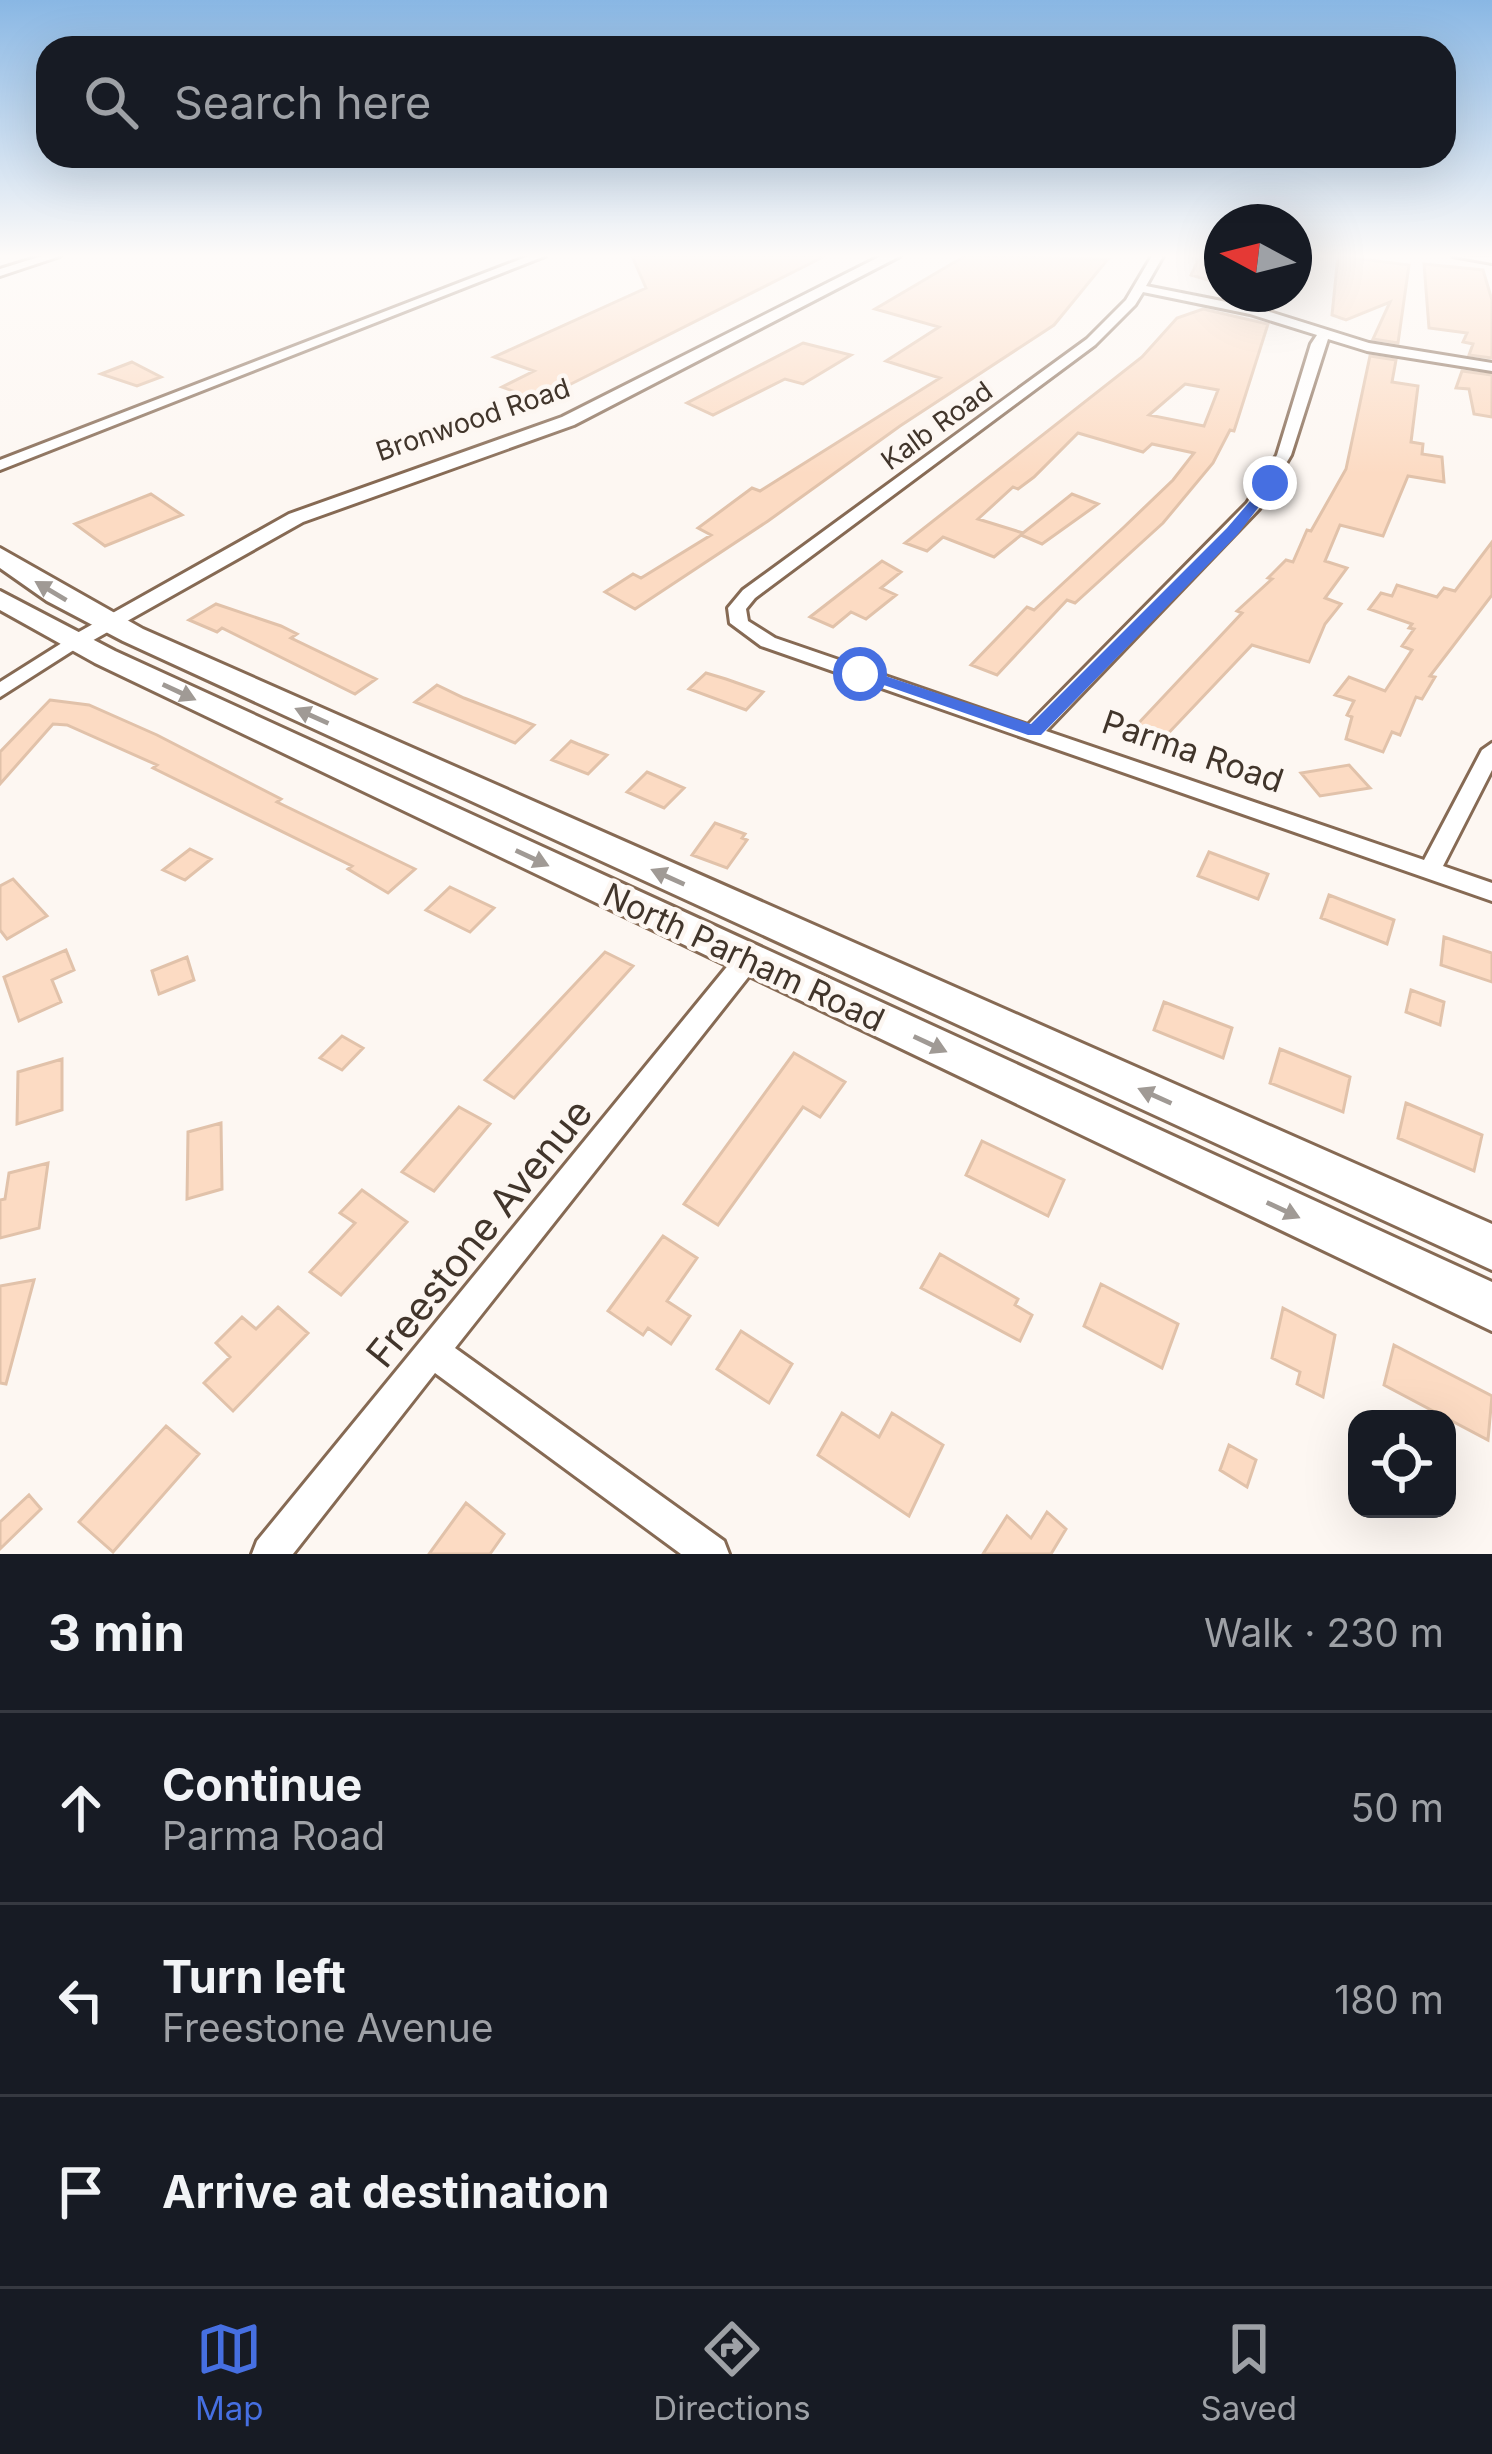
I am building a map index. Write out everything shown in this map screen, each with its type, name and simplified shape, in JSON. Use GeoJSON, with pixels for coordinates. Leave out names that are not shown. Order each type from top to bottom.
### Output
{"type":"FeatureCollection","features":[{"type":"Feature","properties":{"kind":"highway","name":"North Parham Road"},"geometry":{"type":"LineString","coordinates":[[0,556],[106,622],[762,942],[1492,1307]]}},
{"type":"Feature","properties":{"kind":"highway","name":"North Parham Road"},"geometry":{"type":"LineString","coordinates":[[0,598],[73,642],[762,942],[1492,1247]]}},
{"type":"Feature","properties":{"kind":"street"},"geometry":{"type":"LineString","coordinates":[[0,465],[353,329]]}},
{"type":"Feature","properties":{"kind":"street","name":"Bronwood Road"},"geometry":{"type":"LineString","coordinates":[[73,642],[296,518],[568,421],[750,329]]}},
{"type":"Feature","properties":{"kind":"street","name":"Kalb Road"},"geometry":{"type":"LineString","coordinates":[[739,622],[736,608],[748,594],[1103,329]]}},
{"type":"Feature","properties":{"kind":"street"},"geometry":{"type":"LineString","coordinates":[[1304,329],[1398,353],[1492,367]]}},
{"type":"Feature","properties":{"kind":"street"},"geometry":{"type":"LineString","coordinates":[[1034,731],[1253,506],[1284,455],[1317,344],[1324,335]]}},
{"type":"Feature","properties":{"kind":"street","name":"Parma Road"},"geometry":{"type":"LineString","coordinates":[[739,622],[768,641],[1492,892]]}},
{"type":"Feature","properties":{"kind":"street"},"geometry":{"type":"LineString","coordinates":[[0,691],[73,642]]}},
{"type":"Feature","properties":{"kind":"street"},"geometry":{"type":"LineString","coordinates":[[1430,869],[1492,750]]}},
{"type":"Feature","properties":{"kind":"street","name":"Freestone Avenue"},"geometry":{"type":"LineString","coordinates":[[270,1554],[762,942]]}},
{"type":"Feature","properties":{"kind":"street"},"geometry":{"type":"LineString","coordinates":[[434,1353],[711,1554]]}},
{"type":"Feature","properties":{"kind":"building"},"geometry":{"type":"Polygon","coordinates":[[[557,329],[681,329],[534,399],[502,387],[534,371],[494,357],[557,329]]]}},
{"type":"Feature","properties":{"kind":"building"},"geometry":{"type":"Polygon","coordinates":[[[937,329],[1049,329],[635,609],[605,592],[633,574],[641,578],[711,535],[698,528],[752,488],[760,491],[940,378],[886,361],[937,329]]]}},
{"type":"Feature","properties":{"kind":"building"},"geometry":{"type":"Polygon","coordinates":[[[1168,329],[1267,329],[1234,431],[1230,430],[1213,463],[1163,523],[1075,603],[1067,600],[997,675],[971,665],[1027,607],[1034,610],[1123,528],[1194,453],[1152,444],[1143,452],[1078,433],[1034,477],[1018,489],[1013,487],[978,519],[1023,533],[1072,494],[1098,504],[1042,544],[1021,535],[994,557],[943,537],[927,551],[905,543],[1142,357],[1168,329]],[[1185,384],[1149,415],[1204,426],[1218,390],[1185,384]]]}},
{"type":"Feature","properties":{"kind":"building"},"geometry":{"type":"Polygon","coordinates":[[[1378,329],[1400,329],[1398,343],[1373,339],[1378,329]]]}},
{"type":"Feature","properties":{"kind":"building"},"geometry":{"type":"Polygon","coordinates":[[[1433,329],[1492,329],[1492,358],[1469,355],[1473,344],[1463,342],[1467,333],[1433,329]]]}},
{"type":"Feature","properties":{"kind":"building"},"geometry":{"type":"Polygon","coordinates":[[[803,343],[851,355],[803,384],[785,379],[713,415],[687,403],[803,343]]]}},
{"type":"Feature","properties":{"kind":"building"},"geometry":{"type":"Polygon","coordinates":[[[1370,356],[1396,360],[1392,382],[1418,386],[1411,442],[1423,444],[1422,454],[1442,457],[1444,482],[1408,476],[1383,536],[1340,525],[1325,561],[1347,568],[1325,598],[1341,604],[1325,624],[1309,662],[1252,645],[1161,741],[1134,728],[1242,613],[1237,611],[1272,579],[1268,578],[1286,560],[1293,562],[1307,530],[1311,531],[1346,469],[1370,356]]]}},
{"type":"Feature","properties":{"kind":"building"},"geometry":{"type":"Polygon","coordinates":[[[132,362],[161,377],[137,386],[101,374],[132,362]]]}},
{"type":"Feature","properties":{"kind":"building"},"geometry":{"type":"Polygon","coordinates":[[[1462,371],[1492,375],[1492,417],[1474,414],[1469,389],[1456,388],[1462,371]]]}},
{"type":"Feature","properties":{"kind":"building"},"geometry":{"type":"Polygon","coordinates":[[[151,494],[182,515],[105,546],[75,524],[151,494]]]}},
{"type":"Feature","properties":{"kind":"building"},"geometry":{"type":"Polygon","coordinates":[[[1492,542],[1492,595],[1430,676],[1435,677],[1422,699],[1416,697],[1400,735],[1392,732],[1383,752],[1346,739],[1352,717],[1347,715],[1354,701],[1335,695],[1349,677],[1385,691],[1412,650],[1402,646],[1414,629],[1409,628],[1412,624],[1369,609],[1381,593],[1392,596],[1397,585],[1437,597],[1444,588],[1455,591],[1492,542]]]}},
{"type":"Feature","properties":{"kind":"building"},"geometry":{"type":"Polygon","coordinates":[[[882,561],[901,572],[881,588],[896,595],[866,619],[851,612],[833,627],[810,617],[882,561]]]}},
{"type":"Feature","properties":{"kind":"building"},"geometry":{"type":"Polygon","coordinates":[[[216,604],[281,626],[297,634],[291,638],[376,679],[355,694],[222,628],[217,632],[189,620],[216,604]]]}},
{"type":"Feature","properties":{"kind":"building"},"geometry":{"type":"Polygon","coordinates":[[[706,673],[763,692],[746,710],[689,689],[706,673]]]}},
{"type":"Feature","properties":{"kind":"building"},"geometry":{"type":"Polygon","coordinates":[[[437,685],[534,725],[515,743],[415,702],[437,685]]]}},
{"type":"Feature","properties":{"kind":"building"},"geometry":{"type":"Polygon","coordinates":[[[50,700],[89,705],[157,735],[281,799],[277,802],[415,869],[388,893],[348,869],[352,866],[153,768],[157,765],[67,725],[53,724],[0,784],[0,752],[50,700]]]}},
{"type":"Feature","properties":{"kind":"building"},"geometry":{"type":"Polygon","coordinates":[[[571,741],[607,755],[588,774],[552,760],[571,741]]]}},
{"type":"Feature","properties":{"kind":"building"},"geometry":{"type":"Polygon","coordinates":[[[1349,765],[1370,788],[1320,796],[1301,773],[1349,765]]]}},
{"type":"Feature","properties":{"kind":"building"},"geometry":{"type":"Polygon","coordinates":[[[647,772],[684,788],[664,808],[627,792],[647,772]]]}},
{"type":"Feature","properties":{"kind":"building"},"geometry":{"type":"Polygon","coordinates":[[[715,823],[745,834],[742,838],[747,840],[727,868],[692,855],[715,823]]]}},
{"type":"Feature","properties":{"kind":"building"},"geometry":{"type":"Polygon","coordinates":[[[190,849],[211,859],[185,880],[163,870],[190,849]]]}},
{"type":"Feature","properties":{"kind":"building"},"geometry":{"type":"Polygon","coordinates":[[[1209,852],[1268,874],[1258,899],[1198,876],[1209,852]]]}},
{"type":"Feature","properties":{"kind":"building"},"geometry":{"type":"Polygon","coordinates":[[[13,879],[47,916],[7,939],[0,930],[0,886],[13,879]]]}},
{"type":"Feature","properties":{"kind":"building"},"geometry":{"type":"Polygon","coordinates":[[[450,887],[494,908],[470,932],[426,910],[450,887]]]}},
{"type":"Feature","properties":{"kind":"building"},"geometry":{"type":"Polygon","coordinates":[[[1329,895],[1394,920],[1387,944],[1321,918],[1329,895]]]}},
{"type":"Feature","properties":{"kind":"building"},"geometry":{"type":"Polygon","coordinates":[[[1444,937],[1492,953],[1492,982],[1441,965],[1444,937]]]}},
{"type":"Feature","properties":{"kind":"building"},"geometry":{"type":"Polygon","coordinates":[[[66,950],[74,970],[52,980],[61,1002],[19,1021],[4,977],[66,950]]]}},
{"type":"Feature","properties":{"kind":"building"},"geometry":{"type":"Polygon","coordinates":[[[605,952],[633,966],[514,1098],[485,1080],[605,952]]]}},
{"type":"Feature","properties":{"kind":"building"},"geometry":{"type":"Polygon","coordinates":[[[187,957],[194,980],[159,994],[152,971],[187,957]]]}},
{"type":"Feature","properties":{"kind":"building"},"geometry":{"type":"Polygon","coordinates":[[[1411,990],[1444,1002],[1440,1025],[1406,1012],[1411,990]]]}},
{"type":"Feature","properties":{"kind":"building"},"geometry":{"type":"Polygon","coordinates":[[[1164,1002],[1232,1028],[1223,1058],[1154,1030],[1164,1002]]]}},
{"type":"Feature","properties":{"kind":"building"},"geometry":{"type":"Polygon","coordinates":[[[342,1036],[363,1048],[342,1070],[320,1058],[342,1036]]]}},
{"type":"Feature","properties":{"kind":"building"},"geometry":{"type":"Polygon","coordinates":[[[1280,1049],[1350,1077],[1343,1112],[1270,1083],[1280,1049]]]}},
{"type":"Feature","properties":{"kind":"building"},"geometry":{"type":"Polygon","coordinates":[[[794,1053],[845,1082],[820,1117],[803,1107],[718,1225],[684,1204],[794,1053]]]}},
{"type":"Feature","properties":{"kind":"building"},"geometry":{"type":"Polygon","coordinates":[[[62,1059],[62,1110],[17,1124],[18,1072],[62,1059]]]}},
{"type":"Feature","properties":{"kind":"building"},"geometry":{"type":"Polygon","coordinates":[[[1406,1103],[1482,1135],[1474,1171],[1398,1138],[1406,1103]]]}},
{"type":"Feature","properties":{"kind":"building"},"geometry":{"type":"Polygon","coordinates":[[[459,1107],[490,1124],[434,1191],[402,1172],[459,1107]]]}},
{"type":"Feature","properties":{"kind":"building"},"geometry":{"type":"Polygon","coordinates":[[[221,1123],[222,1189],[187,1199],[188,1132],[221,1123]]]}},
{"type":"Feature","properties":{"kind":"building"},"geometry":{"type":"Polygon","coordinates":[[[982,1141],[1064,1180],[1048,1216],[966,1175],[982,1141]]]}},
{"type":"Feature","properties":{"kind":"building"},"geometry":{"type":"Polygon","coordinates":[[[48,1163],[39,1228],[0,1238],[0,1200],[5,1199],[9,1173],[48,1163]]]}},
{"type":"Feature","properties":{"kind":"building"},"geometry":{"type":"Polygon","coordinates":[[[362,1190],[407,1222],[341,1295],[310,1272],[355,1223],[340,1213],[362,1190]]]}},
{"type":"Feature","properties":{"kind":"building"},"geometry":{"type":"Polygon","coordinates":[[[663,1236],[697,1258],[667,1301],[690,1316],[671,1344],[648,1328],[643,1335],[608,1311],[663,1236]]]}},
{"type":"Feature","properties":{"kind":"building"},"geometry":{"type":"Polygon","coordinates":[[[940,1254],[1018,1299],[1015,1305],[1032,1315],[1020,1341],[921,1288],[940,1254]]]}},
{"type":"Feature","properties":{"kind":"building"},"geometry":{"type":"Polygon","coordinates":[[[34,1280],[6,1384],[0,1383],[0,1286],[34,1280]]]}},
{"type":"Feature","properties":{"kind":"building"},"geometry":{"type":"Polygon","coordinates":[[[1101,1284],[1178,1324],[1162,1368],[1084,1326],[1101,1284]]]}},
{"type":"Feature","properties":{"kind":"building"},"geometry":{"type":"Polygon","coordinates":[[[278,1307],[308,1333],[233,1411],[204,1383],[230,1357],[216,1343],[242,1317],[256,1329],[278,1307]]]}},
{"type":"Feature","properties":{"kind":"building"},"geometry":{"type":"Polygon","coordinates":[[[1283,1308],[1335,1335],[1323,1397],[1297,1384],[1300,1372],[1272,1358],[1283,1308]]]}},
{"type":"Feature","properties":{"kind":"building"},"geometry":{"type":"Polygon","coordinates":[[[741,1331],[792,1364],[769,1403],[717,1369],[741,1331]]]}},
{"type":"Feature","properties":{"kind":"building"},"geometry":{"type":"Polygon","coordinates":[[[1394,1345],[1492,1396],[1488,1440],[1456,1423],[1456,1410],[1431,1410],[1384,1385],[1394,1345]]]}},
{"type":"Feature","properties":{"kind":"building"},"geometry":{"type":"Polygon","coordinates":[[[842,1413],[879,1437],[892,1413],[943,1445],[909,1516],[818,1455],[842,1413]]]}},
{"type":"Feature","properties":{"kind":"building"},"geometry":{"type":"Polygon","coordinates":[[[166,1426],[199,1454],[113,1552],[79,1522],[166,1426]]]}},
{"type":"Feature","properties":{"kind":"building"},"geometry":{"type":"Polygon","coordinates":[[[1229,1445],[1256,1460],[1247,1487],[1220,1470],[1229,1445]]]}},
{"type":"Feature","properties":{"kind":"building"},"geometry":{"type":"Polygon","coordinates":[[[29,1495],[41,1509],[0,1549],[0,1522],[29,1495]]]}},
{"type":"Feature","properties":{"kind":"building"},"geometry":{"type":"Polygon","coordinates":[[[466,1503],[504,1534],[490,1554],[429,1554],[466,1503]]]}},
{"type":"Feature","properties":{"kind":"building"},"geometry":{"type":"Polygon","coordinates":[[[1047,1512],[1066,1529],[1051,1554],[983,1554],[1007,1516],[1031,1538],[1047,1512]]]}},
{"type":"Feature","properties":{"kind":"route"},"geometry":{"type":"LineString","coordinates":[[860,674],[1034,731],[1232,531],[1270,483]]}}]}
